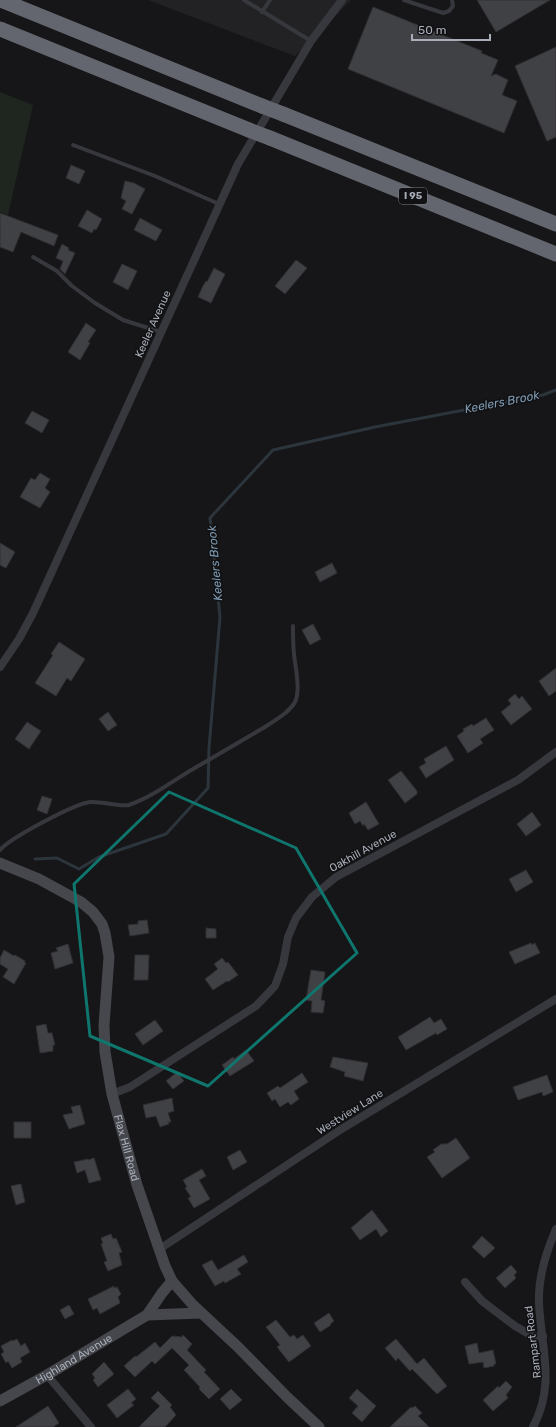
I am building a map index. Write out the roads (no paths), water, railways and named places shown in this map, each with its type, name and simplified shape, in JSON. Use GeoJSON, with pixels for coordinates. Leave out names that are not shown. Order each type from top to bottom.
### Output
{"type":"FeatureCollection","features":[{"type":"Feature","properties":{"kind":"highway","name":"I 95"},"geometry":{"type":"LineString","coordinates":[[1,0],[556,224]]}},
{"type":"Feature","properties":{"kind":"highway","name":"I 95"},"geometry":{"type":"LineString","coordinates":[[0,29],[556,254]]}},
{"type":"Feature","properties":{"kind":"main road","name":"Flax Hill Road"},"geometry":{"type":"LineString","coordinates":[[0,863],[39,880],[81,902],[93,912],[102,924],[106,933],[109,957],[104,1025],[105,1052],[112,1094],[136,1186],[158,1250],[172,1281],[201,1313],[238,1347],[286,1397],[319,1427]]}},
{"type":"Feature","properties":{"kind":"main road","name":"Highland Avenue"},"geometry":{"type":"LineString","coordinates":[[0,1401],[47,1375],[146,1315],[172,1281]]}},
{"type":"Feature","properties":{"kind":"main road","name":"Highland Avenue"},"geometry":{"type":"LineString","coordinates":[[146,1315],[201,1313]]}},
{"type":"Feature","properties":{"kind":"street","name":"Keeler Avenue"},"geometry":{"type":"LineString","coordinates":[[0,667],[19,639],[33,613],[238,164],[311,41],[342,0]]}},
{"type":"Feature","properties":{"kind":"street","name":"Oakhill Avenue"},"geometry":{"type":"LineString","coordinates":[[112,1094],[130,1087],[256,1006],[275,986],[283,964],[288,937],[296,918],[312,897],[336,877],[518,780],[556,752]]}},
{"type":"Feature","properties":{"kind":"street","name":"Westview Lane"},"geometry":{"type":"LineString","coordinates":[[158,1250],[340,1130],[556,999]]}},
{"type":"Feature","properties":{"kind":"street","name":"Rampart Road"},"geometry":{"type":"LineString","coordinates":[[532,1427],[542,1410],[548,1388],[549,1367],[543,1336],[539,1290],[545,1259],[556,1229]]}},
{"type":"Feature","properties":{"kind":"street"},"geometry":{"type":"LineString","coordinates":[[466,1282],[482,1301],[515,1326],[534,1337],[543,1336]]}},
{"type":"Feature","properties":{"kind":"street"},"geometry":{"type":"LineString","coordinates":[[47,1375],[90,1427]]}},
{"type":"Feature","properties":{"kind":"lane"},"geometry":{"type":"LineString","coordinates":[[244,0],[311,41]]}},
{"type":"Feature","properties":{"kind":"lane"},"geometry":{"type":"LineString","coordinates":[[262,12],[270,0]]}},
{"type":"Feature","properties":{"kind":"lane"},"geometry":{"type":"LineString","coordinates":[[404,0],[443,13],[449,11],[453,6],[452,0]]}},
{"type":"Feature","properties":{"kind":"lane"},"geometry":{"type":"LineString","coordinates":[[73,145],[155,176],[219,204]]}},
{"type":"Feature","properties":{"kind":"lane"},"geometry":{"type":"LineString","coordinates":[[32,257],[57,271],[72,286],[95,303],[123,320],[161,332]]}},
{"type":"Feature","properties":{"kind":"lane"},"geometry":{"type":"LineString","coordinates":[[0,850],[19,836],[61,813],[88,802],[99,801],[127,806],[151,796],[199,765],[219,755],[275,720],[288,710],[295,701],[298,690],[293,626]]}},
{"type":"Feature","properties":{"kind":"waterway","name":"Keelers Brook"},"geometry":{"type":"LineString","coordinates":[[35,859],[57,858],[79,869],[99,857],[166,834],[208,788],[209,748],[220,617],[210,518],[273,450],[375,427],[543,395],[556,390]]}}]}
